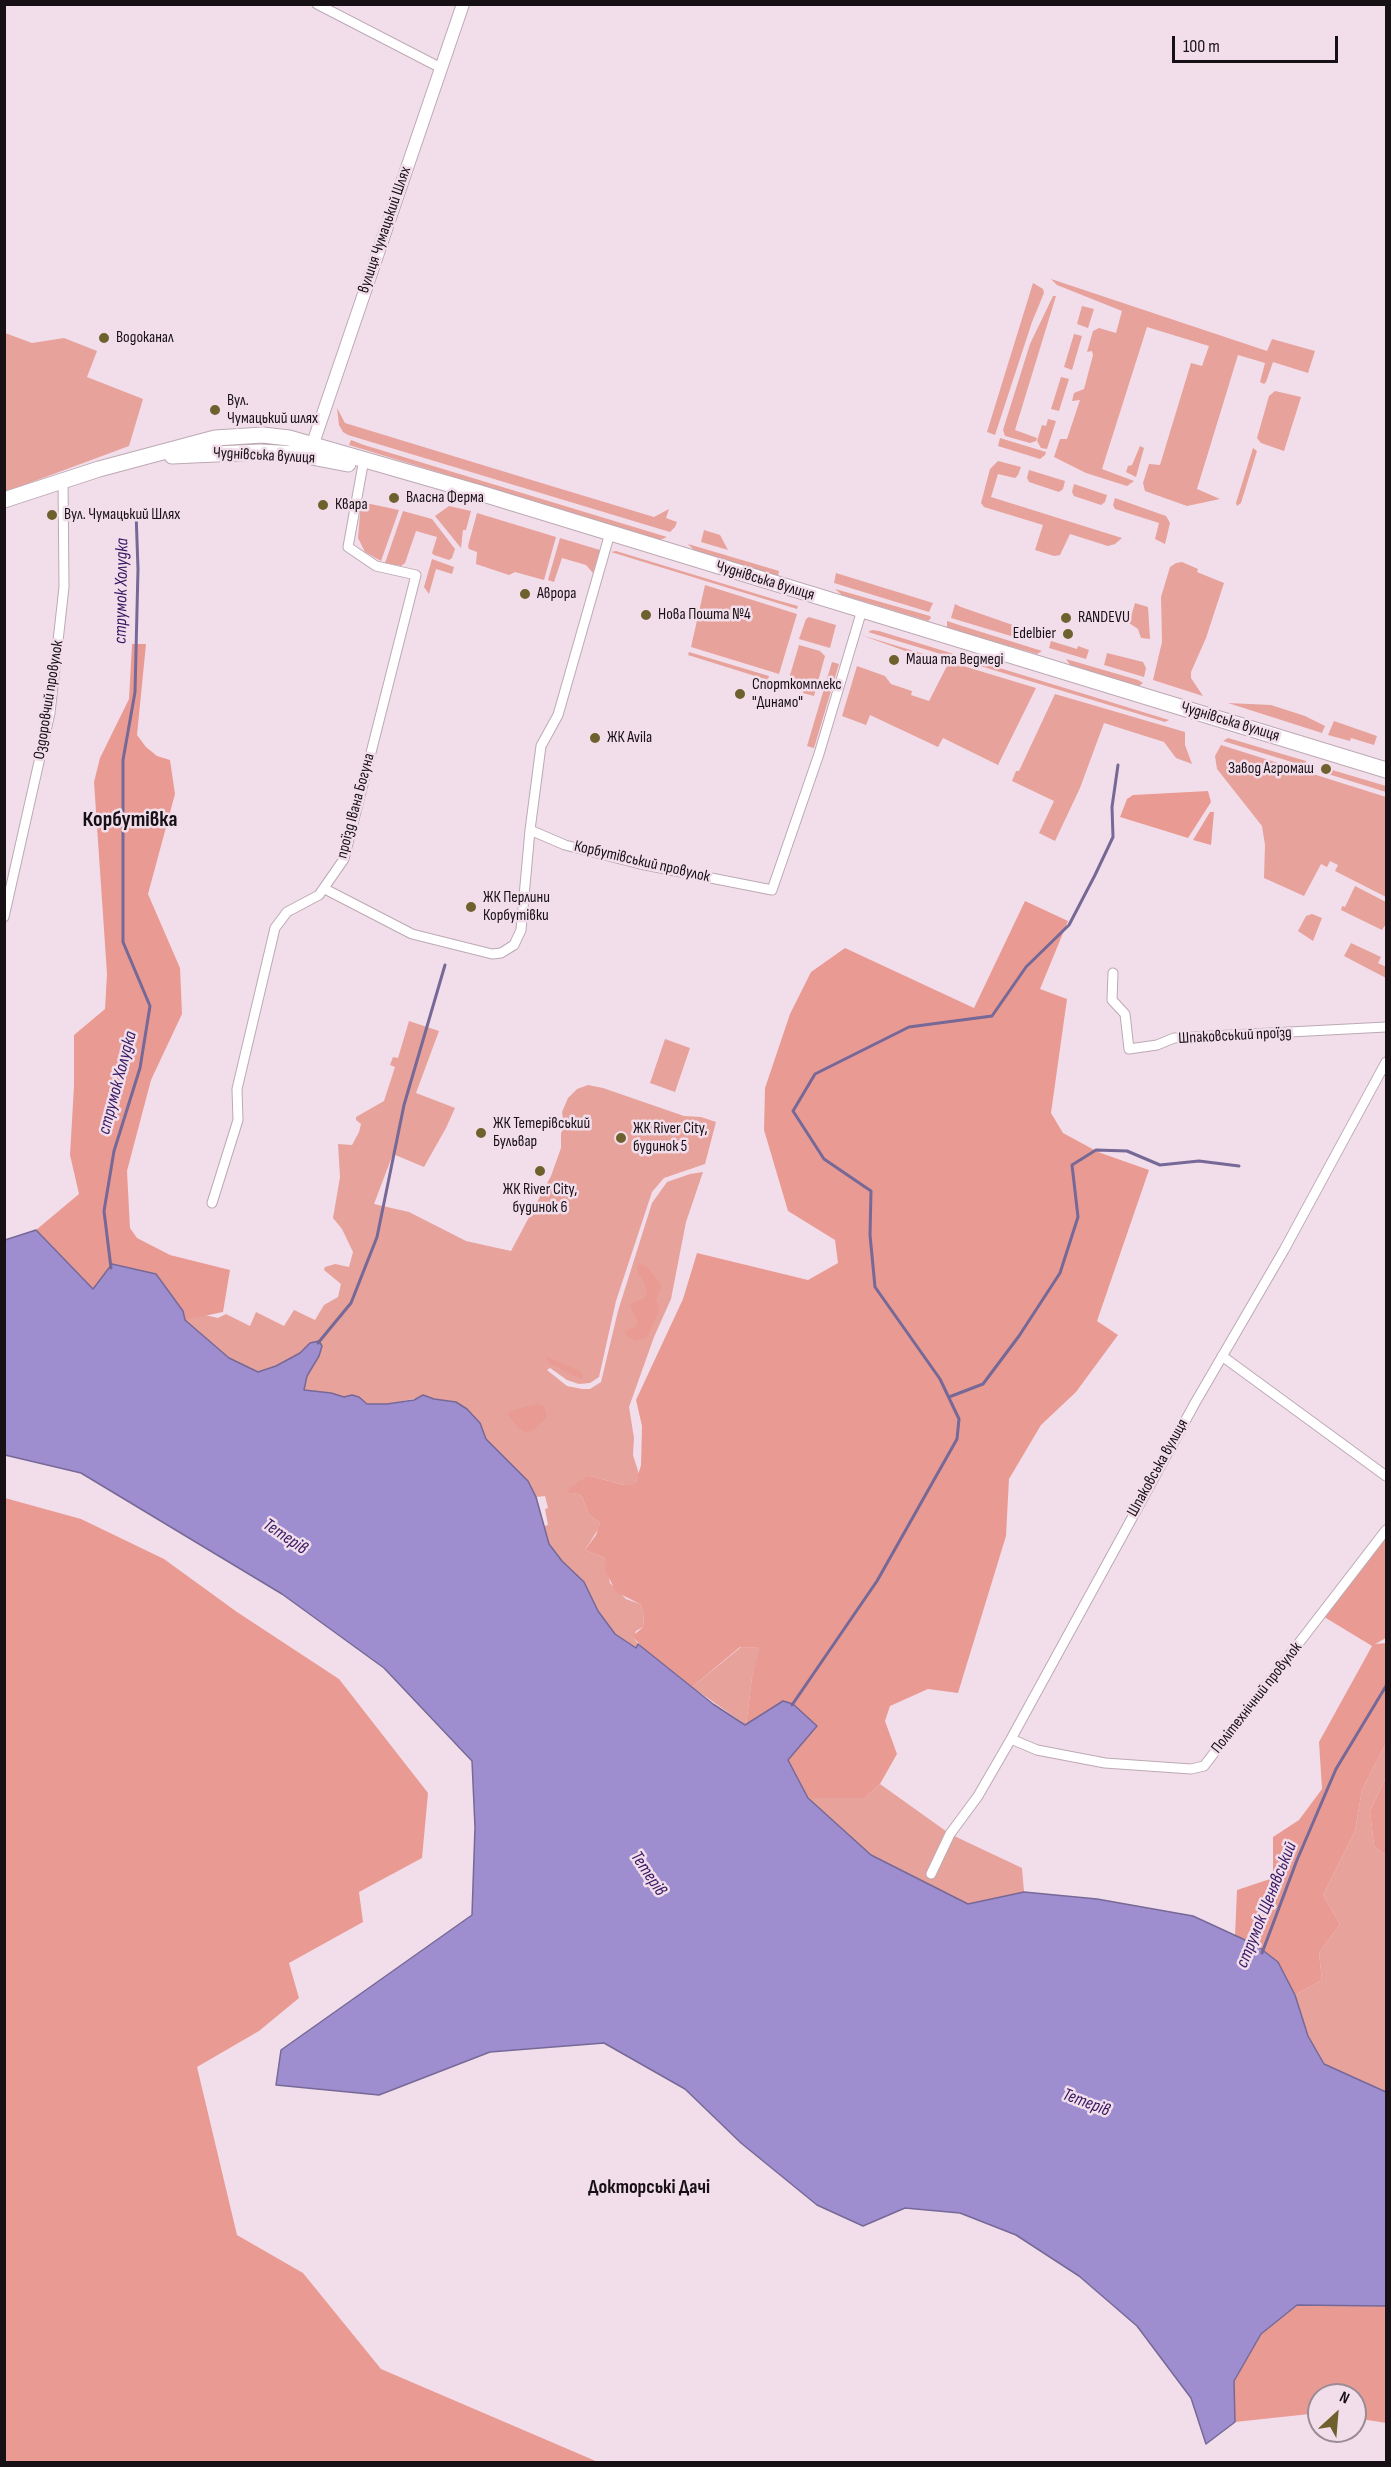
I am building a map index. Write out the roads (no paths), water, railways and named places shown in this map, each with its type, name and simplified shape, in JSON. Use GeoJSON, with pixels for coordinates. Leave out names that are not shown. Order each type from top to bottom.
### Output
{"type":"FeatureCollection","features":[{"type":"Feature","properties":{"kind":"main road","name":"Чуднівська вулиця"},"geometry":{"type":"LineString","coordinates":[[4,500],[63,480],[215,438],[278,436],[311,450],[363,463],[609,536],[1386,777]]}},
{"type":"Feature","properties":{"kind":"main road","name":"Чуднівська вулиця"},"geometry":{"type":"LineString","coordinates":[[860,614],[1386,770]]}},
{"type":"Feature","properties":{"kind":"street"},"geometry":{"type":"LineString","coordinates":[[317,4],[441,68]]}},
{"type":"Feature","properties":{"kind":"street","name":"вулиця Чумацький Шлях"},"geometry":{"type":"LineString","coordinates":[[311,450],[463,4]]}},
{"type":"Feature","properties":{"kind":"street","name":"проїзд Івана Богуна"},"geometry":{"type":"LineString","coordinates":[[212,1203],[238,1120],[237,1089],[275,928],[287,912],[310,902],[325,889],[344,859],[416,575],[376,566],[348,547],[363,463]]}},
{"type":"Feature","properties":{"kind":"street","name":"Оздоровчий провулок"},"geometry":{"type":"LineString","coordinates":[[4,917],[50,713],[64,587],[63,480]]}},
{"type":"Feature","properties":{"kind":"street"},"geometry":{"type":"LineString","coordinates":[[325,889],[412,934],[492,954],[509,950],[518,939],[521,930],[530,830],[541,746],[558,715],[609,536]]}},
{"type":"Feature","properties":{"kind":"street","name":"Корбутівський провулок"},"geometry":{"type":"LineString","coordinates":[[530,830],[565,845],[640,864],[772,890],[819,754],[860,614]]}},
{"type":"Feature","properties":{"kind":"street","name":"Шпаковський проїзд"},"geometry":{"type":"LineString","coordinates":[[1113,973],[1112,1000],[1125,1014],[1129,1049],[1157,1045],[1174,1038],[1386,1027]]}},
{"type":"Feature","properties":{"kind":"street","name":"Шпаковська вулиця"},"geometry":{"type":"LineString","coordinates":[[931,1874],[950,1834],[978,1796],[1011,1739],[1222,1356],[1284,1250],[1386,1062]]}},
{"type":"Feature","properties":{"kind":"street"},"geometry":{"type":"LineString","coordinates":[[1222,1356],[1386,1476]]}},
{"type":"Feature","properties":{"kind":"street","name":"Політехнічний провулок"},"geometry":{"type":"LineString","coordinates":[[1011,1739],[1037,1750],[1105,1763],[1191,1769],[1204,1766],[1386,1530]]}},
{"type":"Feature","properties":{"kind":"water","name":"Тетерів"},"geometry":{"type":"Polygon","coordinates":[[[36,1230],[93,1289],[112,1264],[156,1274],[183,1311],[185,1320],[229,1358],[258,1372],[276,1366],[300,1353],[310,1343],[319,1341],[322,1346],[319,1356],[307,1376],[304,1390],[344,1397],[352,1395],[359,1397],[367,1404],[414,1400],[423,1395],[456,1402],[467,1409],[480,1423],[486,1439],[528,1481],[536,1497],[549,1544],[562,1561],[584,1582],[598,1611],[615,1634],[636,1648],[638,1644],[713,1704],[745,1725],[783,1701],[793,1704],[817,1726],[788,1760],[808,1798],[871,1855],[968,1904],[1024,1892],[1097,1899],[1193,1916],[1256,1945],[1278,1962],[1295,1995],[1308,2036],[1324,2064],[1386,2092],[1386,2306],[1297,2305],[1261,2334],[1234,2381],[1235,2422],[1206,2444],[1191,2398],[1137,2326],[1079,2276],[1016,2235],[960,2213],[905,2208],[863,2226],[817,2205],[741,2143],[685,2089],[604,2043],[490,2052],[379,2095],[276,2085],[281,2050],[472,1915],[475,1827],[472,1761],[384,1668],[282,1594],[81,1473],[5,1455],[5,1240],[36,1230]]]}},
{"type":"Feature","properties":{"kind":"waterway","name":"струмок Холудка"},"geometry":{"type":"LineString","coordinates":[[111,1268],[104,1211],[114,1151],[140,1068],[150,1006],[123,942],[123,760],[135,692],[138,569],[136,512]]}},
{"type":"Feature","properties":{"kind":"waterway"},"geometry":{"type":"LineString","coordinates":[[792,1705],[877,1581],[957,1439],[959,1419],[940,1379],[875,1287],[870,1235],[871,1191],[824,1159],[793,1111],[815,1074],[909,1027],[992,1016],[1026,967],[1069,925],[1095,875],[1113,837],[1112,807],[1118,765]]}},
{"type":"Feature","properties":{"kind":"waterway"},"geometry":{"type":"LineString","coordinates":[[318,1343],[351,1303],[377,1237],[404,1105],[445,965]]}},
{"type":"Feature","properties":{"kind":"waterway"},"geometry":{"type":"LineString","coordinates":[[949,1397],[983,1384],[1019,1336],[1060,1273],[1078,1217],[1072,1165],[1096,1150],[1127,1151],[1160,1165],[1199,1161],[1239,1166]]}},
{"type":"Feature","properties":{"kind":"waterway","name":"струмок Щенявський"},"geometry":{"type":"LineString","coordinates":[[1262,1953],[1297,1860],[1336,1769],[1386,1686]]}},
{"type":"Feature","properties":{"kind":"place","name":"Водоканал"},"geometry":{"type":"Point","coordinates":[104,338]}},
{"type":"Feature","properties":{"kind":"place","name":"Вул. Чумацький шлях"},"geometry":{"type":"Point","coordinates":[215,410]}},
{"type":"Feature","properties":{"kind":"place","name":"Власна Ферма"},"geometry":{"type":"Point","coordinates":[394,498]}},
{"type":"Feature","properties":{"kind":"place","name":"Квара"},"geometry":{"type":"Point","coordinates":[323,505]}},
{"type":"Feature","properties":{"kind":"place","name":"Вул. Чумацький Шлях"},"geometry":{"type":"Point","coordinates":[52,515]}},
{"type":"Feature","properties":{"kind":"place","name":"Аврора"},"geometry":{"type":"Point","coordinates":[525,594]}},
{"type":"Feature","properties":{"kind":"place","name":"Нова Пошта №4"},"geometry":{"type":"Point","coordinates":[646,615]}},
{"type":"Feature","properties":{"kind":"place","name":"RANDEVU"},"geometry":{"type":"Point","coordinates":[1066,618]}},
{"type":"Feature","properties":{"kind":"place","name":"Edelbier"},"geometry":{"type":"Point","coordinates":[1068,634]}},
{"type":"Feature","properties":{"kind":"place","name":"Маша та Ведмеді"},"geometry":{"type":"Point","coordinates":[894,660]}},
{"type":"Feature","properties":{"kind":"place","name":"Спорткомплекс \"Динамо\""},"geometry":{"type":"Point","coordinates":[740,694]}},
{"type":"Feature","properties":{"kind":"place","name":"ЖК Avila"},"geometry":{"type":"Point","coordinates":[595,738]}},
{"type":"Feature","properties":{"kind":"place","name":"Завод Агромаш"},"geometry":{"type":"Point","coordinates":[1326,769]}},
{"type":"Feature","properties":{"kind":"place","name":"ЖК Перлини Корбутівки"},"geometry":{"type":"Point","coordinates":[471,907]}},
{"type":"Feature","properties":{"kind":"place","name":"ЖК Тетерівський Бульвар"},"geometry":{"type":"Point","coordinates":[481,1133]}},
{"type":"Feature","properties":{"kind":"place","name":"ЖК River City, будинок 5"},"geometry":{"type":"Point","coordinates":[621,1138]}},
{"type":"Feature","properties":{"kind":"place","name":"ЖК River City, будинок 6"},"geometry":{"type":"Point","coordinates":[540,1171]}},
{"type":"Feature","properties":{"kind":"district","name":"Корбутівка"},"geometry":{"type":"Point","coordinates":[130,820]}},
{"type":"Feature","properties":{"kind":"district","name":"Докторські Дачі"},"geometry":{"type":"Point","coordinates":[649,2188]}}]}
